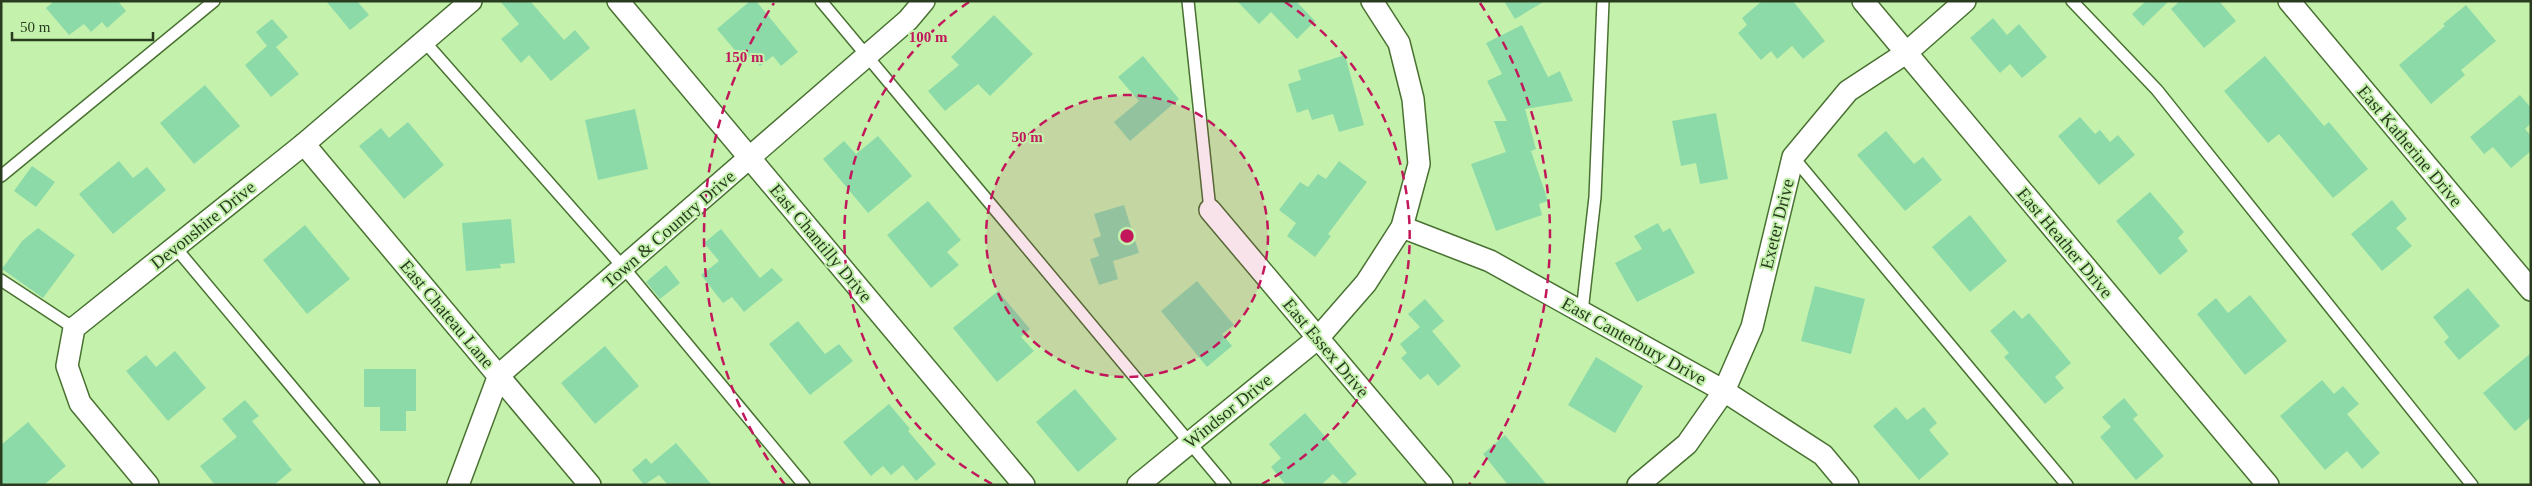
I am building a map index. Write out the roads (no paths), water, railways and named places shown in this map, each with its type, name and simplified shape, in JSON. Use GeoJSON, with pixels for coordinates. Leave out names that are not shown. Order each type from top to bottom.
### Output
{"type":"FeatureCollection","features":[{"type":"Feature","properties":{"kind":"street","name":"Devonshire Drive"},"geometry":{"type":"LineString","coordinates":[[74,328],[304,144],[471,1]]}},
{"type":"Feature","properties":{"kind":"street","name":"East Chantilly Drive"},"geometry":{"type":"LineString","coordinates":[[618,1],[1024,485]]}},
{"type":"Feature","properties":{"kind":"street","name":"Town & Country Drive"},"geometry":{"type":"LineString","coordinates":[[458,485],[499,375],[908,20],[924,1]]}},
{"type":"Feature","properties":{"kind":"street","name":"Windsor Drive"},"geometry":{"type":"LineString","coordinates":[[1138,485],[1318,338],[1366,283],[1402,227],[1419,164],[1413,99],[1399,43],[1372,1]]}},
{"type":"Feature","properties":{"kind":"street","name":"East Heather Drive"},"geometry":{"type":"LineString","coordinates":[[1863,1],[2268,485]]}},
{"type":"Feature","properties":{"kind":"street","name":"Exeter Drive"},"geometry":{"type":"LineString","coordinates":[[1645,483],[1687,444],[1724,391],[1752,327],[1793,157],[1848,91],[1906,53],[1966,1]]}},
{"type":"Feature","properties":{"kind":"street","name":"East Katherine Drive"},"geometry":{"type":"LineString","coordinates":[[2289,1],[2531,290]]}},
{"type":"Feature","properties":{"kind":"street","name":"East Chateau Lane"},"geometry":{"type":"LineString","coordinates":[[304,144],[590,485]]}},
{"type":"Feature","properties":{"kind":"street","name":"East Essex Drive"},"geometry":{"type":"LineString","coordinates":[[1210,210],[1442,485]]}},
{"type":"Feature","properties":{"kind":"street","name":"East Canterbury Drive"},"geometry":{"type":"LineString","coordinates":[[1402,227],[1490,261],[1724,391],[1823,455],[1848,485]]}},
{"type":"Feature","properties":{"kind":"street"},"geometry":{"type":"LineString","coordinates":[[74,328],[67,366],[80,403],[148,485]]}},
{"type":"Feature","properties":{"kind":"lane"},"geometry":{"type":"LineString","coordinates":[[1,176],[214,1]]}},
{"type":"Feature","properties":{"kind":"lane"},"geometry":{"type":"LineString","coordinates":[[820,1],[1225,485]]}},
{"type":"Feature","properties":{"kind":"lane"},"geometry":{"type":"LineString","coordinates":[[1188,1],[1210,210]]}},
{"type":"Feature","properties":{"kind":"lane"},"geometry":{"type":"LineString","coordinates":[[1582,312],[1595,197],[1603,1]]}},
{"type":"Feature","properties":{"kind":"lane"},"geometry":{"type":"LineString","coordinates":[[2072,1],[2157,90],[2472,485]]}},
{"type":"Feature","properties":{"kind":"lane"},"geometry":{"type":"LineString","coordinates":[[424,41],[624,268],[804,485]]}},
{"type":"Feature","properties":{"kind":"lane"},"geometry":{"type":"LineString","coordinates":[[1793,157],[2068,485]]}},
{"type":"Feature","properties":{"kind":"lane"},"geometry":{"type":"LineString","coordinates":[[175,247],[374,485]]}},
{"type":"Feature","properties":{"kind":"lane"},"geometry":{"type":"LineString","coordinates":[[1,280],[74,328]]}}]}
